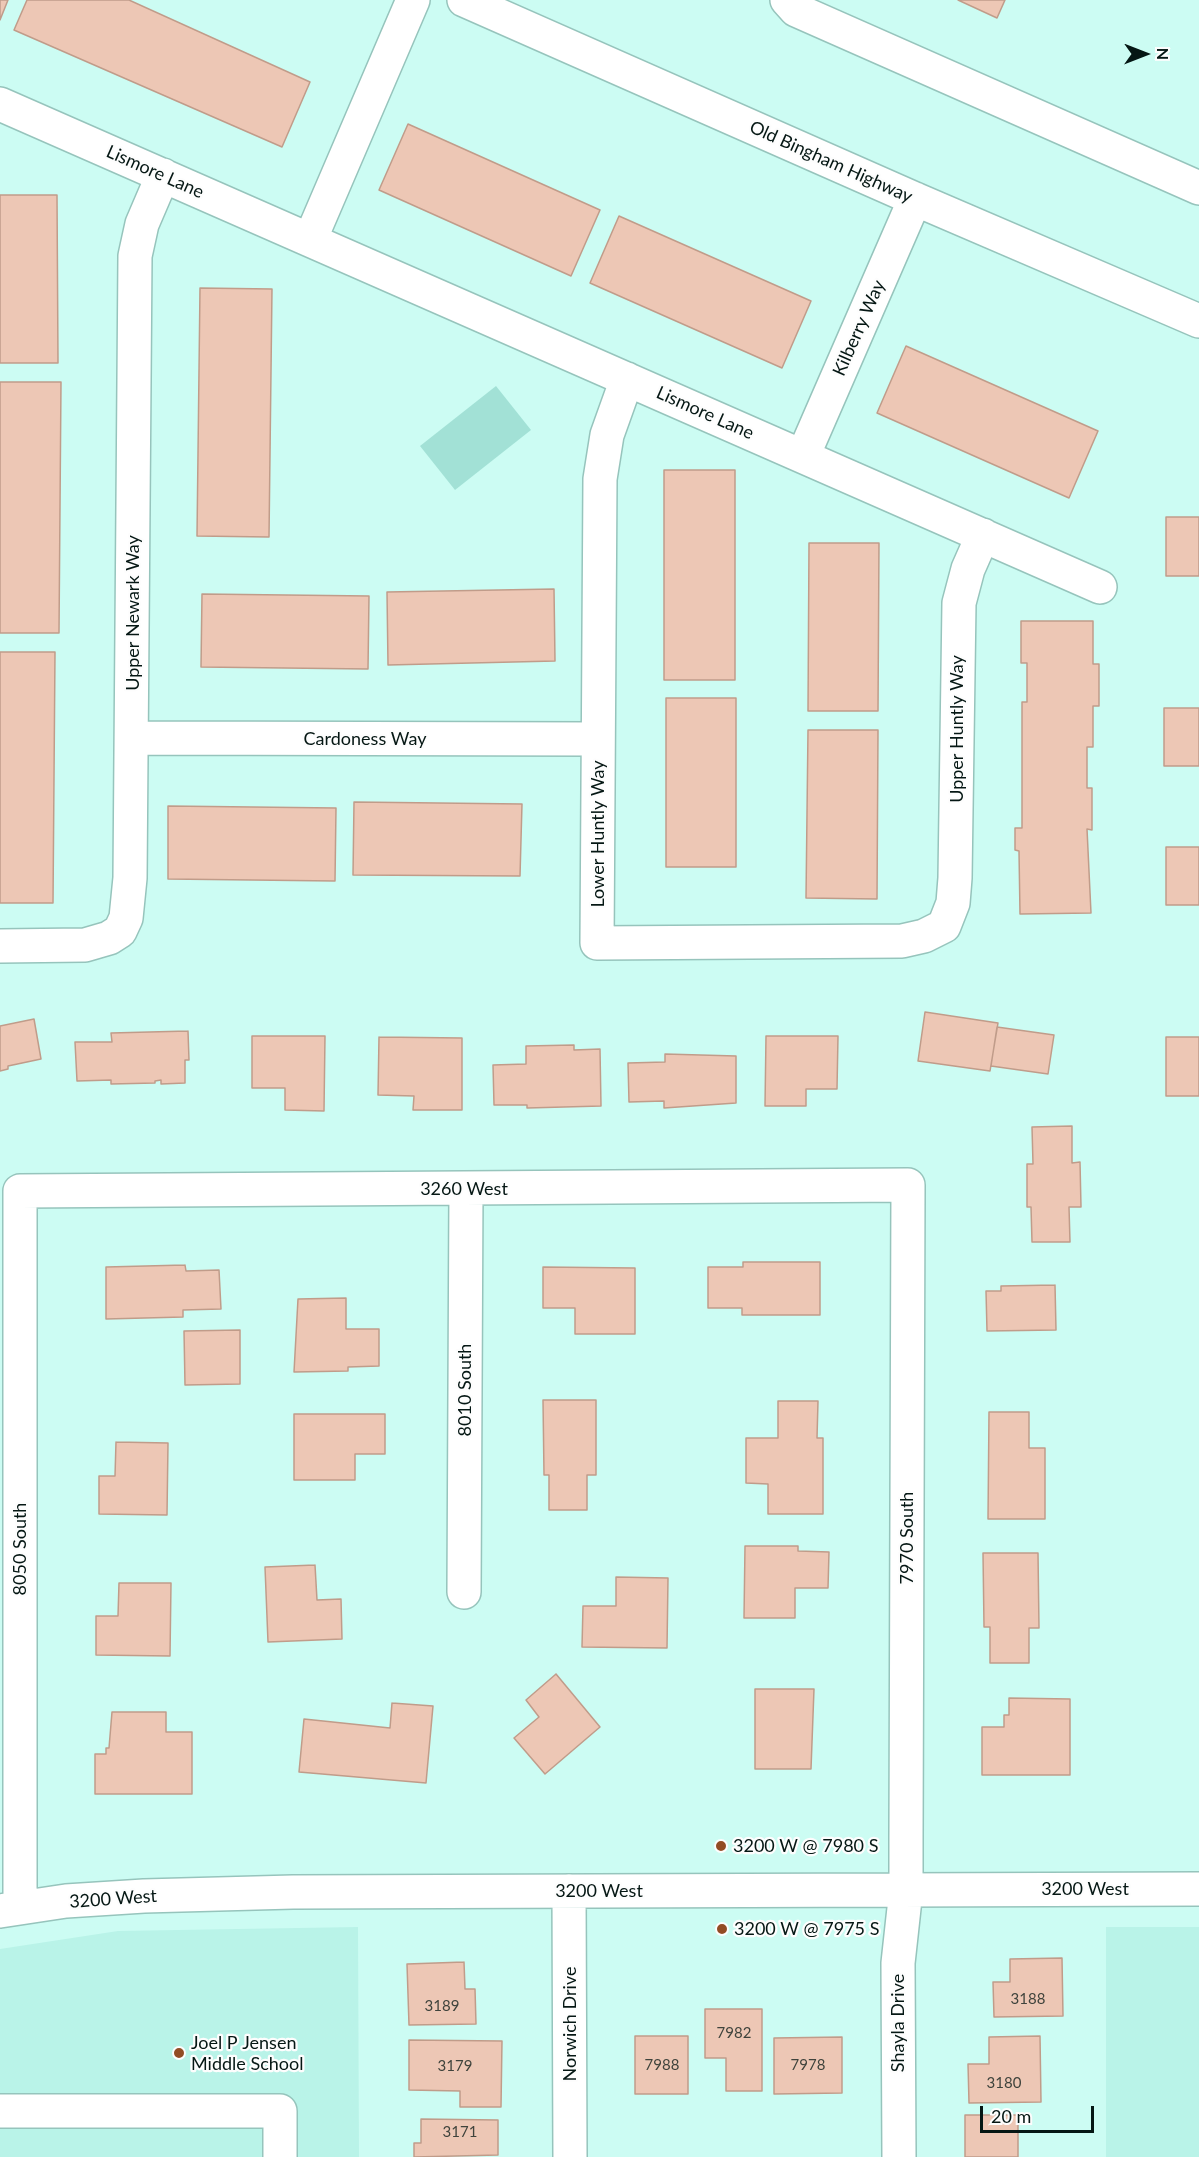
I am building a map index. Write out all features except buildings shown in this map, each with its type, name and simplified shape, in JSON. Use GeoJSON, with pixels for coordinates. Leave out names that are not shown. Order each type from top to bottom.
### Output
{"type":"FeatureCollection","features":[{"type":"Feature","properties":{"kind":"street"},"geometry":{"type":"LineString","coordinates":[[310,240],[413,0]]}},
{"type":"Feature","properties":{"kind":"street","name":"Old Bingham Highway"},"geometry":{"type":"LineString","coordinates":[[464,0],[915,200],[1199,321]]}},
{"type":"Feature","properties":{"kind":"street"},"geometry":{"type":"LineString","coordinates":[[787,0],[796,10],[1199,188]]}},
{"type":"Feature","properties":{"kind":"street","name":"Lismore Lane"},"geometry":{"type":"LineString","coordinates":[[0,104],[1100,587]]}},
{"type":"Feature","properties":{"kind":"street","name":"Upper Newark Way"},"geometry":{"type":"LineString","coordinates":[[0,946],[85,945],[110,938],[120,931],[126,918],[130,891],[135,256],[142,224],[163,175]]}},
{"type":"Feature","properties":{"kind":"street","name":"Kilberry Way"},"geometry":{"type":"LineString","coordinates":[[803,456],[915,200]]}},
{"type":"Feature","properties":{"kind":"street","name":"Lower Huntly Way"},"geometry":{"type":"LineString","coordinates":[[627,379],[607,435],[600,480],[597,943],[902,941],[924,936],[944,926]]}},
{"type":"Feature","properties":{"kind":"street","name":"Upper Huntly Way"},"geometry":{"type":"LineString","coordinates":[[944,926],[953,903],[956,878],[959,603],[968,569],[983,535]]}},
{"type":"Feature","properties":{"kind":"street","name":"Cardoness Way"},"geometry":{"type":"LineString","coordinates":[[132,738],[598,739]]}},
{"type":"Feature","properties":{"kind":"street","name":"3260 West"},"geometry":{"type":"LineString","coordinates":[[21,1191],[908,1185]]}},
{"type":"Feature","properties":{"kind":"street","name":"7970 South"},"geometry":{"type":"LineString","coordinates":[[906,1890],[908,1185]]}},
{"type":"Feature","properties":{"kind":"street","name":"8010 South"},"geometry":{"type":"LineString","coordinates":[[464,1592],[466,1189]]}},
{"type":"Feature","properties":{"kind":"street","name":"8050 South"},"geometry":{"type":"LineString","coordinates":[[10,1909],[21,1191]]}},
{"type":"Feature","properties":{"kind":"street","name":"3200 West"},"geometry":{"type":"LineString","coordinates":[[10,1909],[144,1896],[304,1892],[1199,1889]]}},
{"type":"Feature","properties":{"kind":"street","name":"Shayla Drive"},"geometry":{"type":"LineString","coordinates":[[899,2157],[898,1964],[906,1890]]}},
{"type":"Feature","properties":{"kind":"street","name":"Norwich Drive"},"geometry":{"type":"LineString","coordinates":[[569,1891],[570,2157]]}},
{"type":"Feature","properties":{"kind":"street"},"geometry":{"type":"LineString","coordinates":[[0,2111],[280,2111],[280,2157]]}},
{"type":"Feature","properties":{"kind":"shaded area"},"geometry":{"type":"Polygon","coordinates":[[[496,386],[531,430],[455,490],[420,446],[496,386]]]}},
{"type":"Feature","properties":{"kind":"shaded area","name":"Joel P Jensen Middle School"},"geometry":{"type":"Polygon","coordinates":[[[358,1927],[359,2157],[0,2157],[0,1949],[118,1931],[358,1927]]]}},
{"type":"Feature","properties":{"kind":"shaded area"},"geometry":{"type":"Polygon","coordinates":[[[1106,1927],[1199,1927],[1199,2157],[1106,2157],[1106,1927]]]}},
{"type":"Feature","properties":{"kind":"place","name":"3200 W @ 7980 S"},"geometry":{"type":"Point","coordinates":[721,1846]}},
{"type":"Feature","properties":{"kind":"place","name":"3200 W @ 7975 S"},"geometry":{"type":"Point","coordinates":[722,1929]}},
{"type":"Feature","properties":{"kind":"place","name":"Joel P Jensen Middle School"},"geometry":{"type":"Point","coordinates":[179,2053]}}]}
